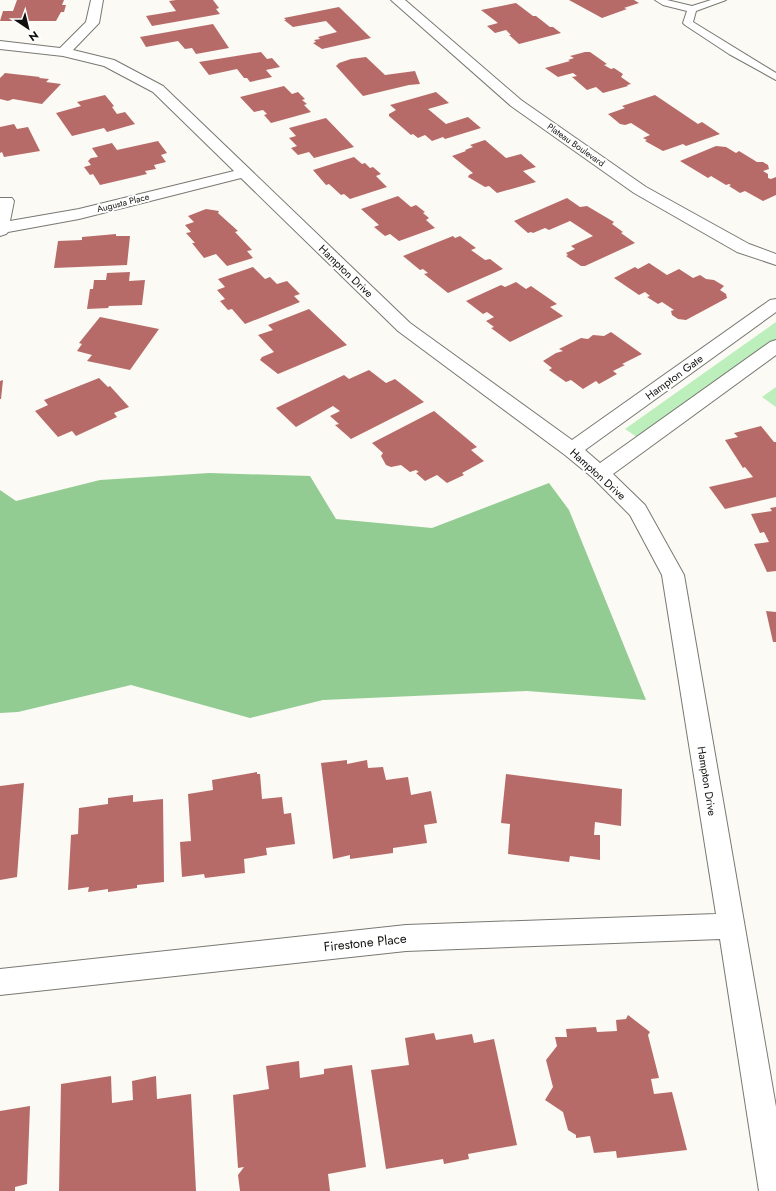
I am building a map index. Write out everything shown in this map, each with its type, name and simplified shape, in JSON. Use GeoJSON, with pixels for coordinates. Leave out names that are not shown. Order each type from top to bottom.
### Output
{"type":"FeatureCollection","features":[{"type":"Feature","properties":{"kind":"street"},"geometry":{"type":"LineString","coordinates":[[63,52],[92,23],[97,0]]}},
{"type":"Feature","properties":{"kind":"street","name":"Plateau Boulevard"},"geometry":{"type":"LineString","coordinates":[[397,0],[516,103],[640,190],[743,248],[776,260]]}},
{"type":"Feature","properties":{"kind":"street","name":"Hampton Drive"},"geometry":{"type":"LineString","coordinates":[[0,45],[63,52],[109,63],[158,89],[404,327],[572,450],[600,473],[638,510],[673,575],[775,1191]]}},
{"type":"Feature","properties":{"kind":"street","name":"Augusta Place"},"geometry":{"type":"LineString","coordinates":[[6,201],[1,229],[79,214],[244,172]]}},
{"type":"Feature","properties":{"kind":"street","name":"Hampton Gate"},"geometry":{"type":"LineString","coordinates":[[572,450],[776,304]]}},
{"type":"Feature","properties":{"kind":"street"},"geometry":{"type":"LineString","coordinates":[[600,473],[776,346]]}},
{"type":"Feature","properties":{"kind":"street","name":"Firestone Place"},"geometry":{"type":"LineString","coordinates":[[0,982],[406,938],[731,926]]}},
{"type":"Feature","properties":{"kind":"lane"},"geometry":{"type":"LineString","coordinates":[[660,0],[666,3],[692,9],[721,0]]}},
{"type":"Feature","properties":{"kind":"lane"},"geometry":{"type":"LineString","coordinates":[[692,9],[688,22],[733,52],[776,77]]}},
{"type":"Feature","properties":{"kind":"green space"},"geometry":{"type":"Polygon","coordinates":[[[776,322],[776,342],[640,439],[625,429],[776,322]]]}},
{"type":"Feature","properties":{"kind":"green space"},"geometry":{"type":"Polygon","coordinates":[[[776,387],[776,407],[762,397],[776,387]]]}},
{"type":"Feature","properties":{"kind":"green space"},"geometry":{"type":"Polygon","coordinates":[[[209,473],[310,476],[336,519],[432,528],[549,483],[569,510],[646,700],[527,691],[323,700],[250,718],[131,685],[18,712],[0,713],[0,490],[16,501],[100,480],[209,473]]]}},
{"type":"Feature","properties":{"kind":"building"},"geometry":{"type":"Polygon","coordinates":[[[17,0],[64,0],[62,5],[66,5],[64,12],[61,12],[56,21],[0,21],[3,11],[13,11],[17,0]]]}},
{"type":"Feature","properties":{"kind":"building"},"geometry":{"type":"Polygon","coordinates":[[[213,0],[219,8],[216,9],[220,14],[152,26],[146,16],[176,11],[169,1],[213,0]]]}},
{"type":"Feature","properties":{"kind":"building"},"geometry":{"type":"Polygon","coordinates":[[[569,0],[634,0],[639,3],[602,18],[569,0]]]}},
{"type":"Feature","properties":{"kind":"building"},"geometry":{"type":"Polygon","coordinates":[[[516,3],[533,16],[536,16],[550,27],[553,27],[561,33],[519,44],[509,35],[511,35],[506,30],[495,33],[487,26],[498,23],[481,10],[516,3]]]}},
{"type":"Feature","properties":{"kind":"building"},"geometry":{"type":"Polygon","coordinates":[[[339,7],[371,38],[322,49],[313,43],[316,42],[314,40],[320,39],[318,37],[337,32],[326,21],[293,27],[284,20],[286,20],[284,18],[339,7]]]}},
{"type":"Feature","properties":{"kind":"building"},"geometry":{"type":"Polygon","coordinates":[[[213,24],[229,48],[196,54],[192,48],[185,49],[178,41],[146,47],[140,37],[213,24]]]}},
{"type":"Feature","properties":{"kind":"building"},"geometry":{"type":"Polygon","coordinates":[[[261,52],[267,59],[272,58],[280,67],[266,70],[272,77],[250,82],[247,78],[244,78],[237,69],[209,75],[199,62],[261,52]]]}},
{"type":"Feature","properties":{"kind":"building"},"geometry":{"type":"Polygon","coordinates":[[[590,52],[607,64],[604,65],[611,69],[614,68],[623,74],[621,77],[631,84],[603,93],[596,87],[587,90],[572,77],[577,76],[573,73],[558,77],[545,68],[570,61],[568,60],[574,58],[570,56],[590,52]]]}},
{"type":"Feature","properties":{"kind":"building"},"geometry":{"type":"Polygon","coordinates":[[[366,57],[385,75],[415,71],[420,84],[409,85],[363,96],[336,66],[339,63],[351,59],[366,57]]]}},
{"type":"Feature","properties":{"kind":"building"},"geometry":{"type":"Polygon","coordinates":[[[5,73],[40,77],[39,78],[49,79],[46,82],[61,84],[42,104],[13,99],[8,101],[0,99],[0,78],[5,73]]]}},
{"type":"Feature","properties":{"kind":"building"},"geometry":{"type":"Polygon","coordinates":[[[284,86],[292,94],[298,92],[305,99],[302,100],[307,104],[304,105],[311,112],[271,123],[264,115],[267,114],[263,110],[254,112],[240,97],[284,86]]]}},
{"type":"Feature","properties":{"kind":"building"},"geometry":{"type":"Polygon","coordinates":[[[436,92],[449,103],[428,109],[446,124],[468,117],[481,128],[445,139],[443,137],[432,141],[425,135],[418,138],[413,134],[411,135],[389,116],[389,114],[396,110],[390,105],[436,92]]]}},
{"type":"Feature","properties":{"kind":"building"},"geometry":{"type":"Polygon","coordinates":[[[105,95],[114,106],[112,107],[117,114],[125,112],[135,124],[107,132],[104,128],[72,136],[56,113],[81,106],[77,102],[105,95]]]}},
{"type":"Feature","properties":{"kind":"building"},"geometry":{"type":"Polygon","coordinates":[[[655,95],[698,124],[702,122],[720,134],[686,146],[683,144],[663,151],[645,141],[647,140],[643,138],[650,135],[631,123],[625,125],[620,124],[608,114],[625,108],[622,106],[655,95]]]}},
{"type":"Feature","properties":{"kind":"building"},"geometry":{"type":"Polygon","coordinates":[[[326,118],[354,147],[314,158],[309,152],[298,155],[291,148],[297,146],[289,138],[296,136],[289,128],[326,118]]]}},
{"type":"Feature","properties":{"kind":"building"},"geometry":{"type":"Polygon","coordinates":[[[14,124],[17,129],[28,127],[40,151],[4,157],[2,152],[0,153],[0,127],[14,124]]]}},
{"type":"Feature","properties":{"kind":"building"},"geometry":{"type":"Polygon","coordinates":[[[485,140],[506,158],[521,154],[536,167],[523,171],[536,182],[497,193],[489,186],[485,187],[468,177],[473,173],[452,156],[473,147],[470,145],[485,140]]]}},
{"type":"Feature","properties":{"kind":"building"},"geometry":{"type":"Polygon","coordinates":[[[158,141],[167,153],[161,155],[166,162],[154,165],[156,169],[145,171],[147,174],[100,185],[93,174],[90,175],[84,167],[91,165],[88,161],[91,158],[98,157],[92,148],[112,143],[117,150],[158,141]]]}},
{"type":"Feature","properties":{"kind":"building"},"geometry":{"type":"Polygon","coordinates":[[[716,146],[726,147],[736,153],[739,151],[757,162],[763,162],[768,165],[769,169],[763,171],[768,174],[768,178],[771,179],[776,177],[776,195],[763,201],[745,191],[740,193],[729,186],[731,185],[726,185],[711,176],[708,178],[680,161],[716,146]]]}},
{"type":"Feature","properties":{"kind":"building"},"geometry":{"type":"Polygon","coordinates":[[[354,157],[362,164],[365,163],[370,168],[373,167],[381,174],[376,176],[387,187],[350,199],[344,194],[341,195],[329,184],[326,185],[313,170],[354,157]]]}},
{"type":"Feature","properties":{"kind":"building"},"geometry":{"type":"Polygon","coordinates":[[[398,196],[411,207],[416,205],[425,212],[423,213],[429,218],[426,220],[435,228],[399,241],[390,234],[385,236],[374,227],[379,225],[361,209],[398,196]]]}},
{"type":"Feature","properties":{"kind":"building"},"geometry":{"type":"Polygon","coordinates":[[[567,198],[580,207],[587,206],[614,222],[612,224],[623,232],[621,233],[635,243],[585,266],[581,266],[566,256],[568,255],[566,253],[575,249],[571,246],[593,236],[570,221],[549,230],[545,228],[533,233],[528,233],[514,221],[567,198]]]}},
{"type":"Feature","properties":{"kind":"building"},"geometry":{"type":"Polygon","coordinates":[[[206,209],[219,211],[218,213],[238,231],[235,232],[252,250],[247,251],[253,258],[227,266],[216,254],[204,258],[192,243],[195,243],[186,233],[191,232],[185,225],[194,222],[188,216],[206,209]]]}},
{"type":"Feature","properties":{"kind":"building"},"geometry":{"type":"Polygon","coordinates":[[[116,234],[116,236],[130,236],[127,265],[54,268],[58,241],[82,240],[82,237],[116,234]]]}},
{"type":"Feature","properties":{"kind":"building"},"geometry":{"type":"Polygon","coordinates":[[[453,236],[455,238],[460,236],[476,248],[471,250],[485,260],[490,259],[503,269],[448,293],[424,274],[428,273],[423,269],[420,270],[403,256],[453,236]]]}},
{"type":"Feature","properties":{"kind":"building"},"geometry":{"type":"Polygon","coordinates":[[[649,263],[667,275],[679,269],[693,278],[700,275],[706,279],[714,280],[724,286],[720,290],[726,294],[727,298],[686,320],[678,319],[672,315],[671,311],[674,310],[662,302],[658,304],[647,297],[650,296],[645,292],[639,295],[614,278],[635,267],[638,269],[649,263]]]}},
{"type":"Feature","properties":{"kind":"building"},"geometry":{"type":"Polygon","coordinates":[[[253,267],[265,279],[270,277],[277,284],[287,281],[300,294],[294,296],[300,302],[245,324],[232,309],[228,310],[220,301],[225,299],[217,290],[225,287],[218,279],[253,267]]]}},
{"type":"Feature","properties":{"kind":"building"},"geometry":{"type":"Polygon","coordinates":[[[130,272],[129,281],[145,280],[142,305],[109,306],[108,308],[87,309],[90,289],[93,289],[94,280],[106,280],[107,273],[130,272]]]}},
{"type":"Feature","properties":{"kind":"building"},"geometry":{"type":"Polygon","coordinates":[[[516,282],[526,289],[531,286],[557,304],[550,307],[563,316],[510,342],[491,328],[494,327],[486,321],[494,317],[487,312],[483,314],[466,301],[501,285],[505,287],[516,282]]]}},
{"type":"Feature","properties":{"kind":"building"},"geometry":{"type":"Polygon","coordinates":[[[309,309],[347,345],[278,374],[260,360],[262,357],[274,352],[258,335],[273,330],[268,325],[309,309]]]}},
{"type":"Feature","properties":{"kind":"building"},"geometry":{"type":"Polygon","coordinates":[[[100,317],[159,329],[130,370],[87,361],[92,355],[77,351],[82,344],[79,343],[100,317]]]}},
{"type":"Feature","properties":{"kind":"building"},"geometry":{"type":"Polygon","coordinates":[[[611,332],[642,354],[622,364],[625,365],[613,371],[617,374],[599,384],[596,381],[583,389],[571,380],[566,382],[549,370],[552,368],[543,361],[556,353],[563,351],[559,349],[581,338],[588,339],[593,335],[604,336],[611,332]]]}},
{"type":"Feature","properties":{"kind":"building"},"geometry":{"type":"Polygon","coordinates":[[[369,370],[386,383],[395,379],[424,402],[351,439],[335,425],[339,424],[330,416],[340,411],[333,406],[296,427],[276,408],[344,375],[349,379],[369,370]]]}},
{"type":"Feature","properties":{"kind":"building"},"geometry":{"type":"Polygon","coordinates":[[[99,378],[108,387],[110,386],[129,407],[114,413],[117,417],[76,436],[72,431],[58,437],[35,411],[48,405],[44,400],[99,378]]]}},
{"type":"Feature","properties":{"kind":"building"},"geometry":{"type":"Polygon","coordinates":[[[3,380],[1,399],[0,399],[0,381],[3,380]]]}},
{"type":"Feature","properties":{"kind":"building"},"geometry":{"type":"Polygon","coordinates":[[[434,411],[477,447],[471,450],[484,461],[462,473],[464,475],[447,483],[437,475],[425,481],[416,473],[419,472],[416,470],[410,472],[401,465],[391,467],[386,465],[381,456],[383,453],[372,443],[434,411]]]}},
{"type":"Feature","properties":{"kind":"building"},"geometry":{"type":"Polygon","coordinates":[[[761,426],[774,442],[776,442],[776,497],[725,509],[709,487],[753,477],[745,467],[743,468],[725,440],[738,437],[734,433],[761,426]]]}},
{"type":"Feature","properties":{"kind":"building"},"geometry":{"type":"Polygon","coordinates":[[[776,507],[776,571],[767,572],[754,544],[769,542],[764,532],[760,533],[751,514],[772,511],[770,508],[776,507]]]}},
{"type":"Feature","properties":{"kind":"building"},"geometry":{"type":"Polygon","coordinates":[[[766,611],[776,612],[776,642],[773,642],[766,611]]]}},
{"type":"Feature","properties":{"kind":"building"},"geometry":{"type":"Polygon","coordinates":[[[347,760],[347,764],[367,760],[368,768],[383,767],[386,780],[408,777],[411,795],[431,791],[437,823],[424,825],[427,843],[393,848],[393,853],[350,859],[350,855],[333,859],[321,763],[347,760]]]}},
{"type":"Feature","properties":{"kind":"building"},"geometry":{"type":"Polygon","coordinates":[[[257,772],[257,774],[260,774],[262,799],[282,797],[284,814],[291,813],[295,844],[266,848],[267,855],[244,859],[245,873],[205,878],[204,874],[182,877],[180,842],[191,841],[188,794],[213,790],[212,780],[257,772]]]}},
{"type":"Feature","properties":{"kind":"building"},"geometry":{"type":"Polygon","coordinates":[[[506,774],[622,789],[621,826],[595,822],[594,835],[600,835],[600,860],[570,856],[569,862],[508,854],[510,824],[501,823],[506,774]]]}},
{"type":"Feature","properties":{"kind":"building"},"geometry":{"type":"Polygon","coordinates":[[[24,783],[17,877],[0,880],[0,786],[24,783]]]}},
{"type":"Feature","properties":{"kind":"building"},"geometry":{"type":"Polygon","coordinates":[[[133,795],[133,802],[163,799],[164,882],[137,885],[137,888],[108,892],[108,889],[88,892],[89,887],[68,890],[71,835],[78,834],[79,808],[108,804],[108,798],[133,795]]]}},
{"type":"Feature","properties":{"kind":"building"},"geometry":{"type":"Polygon","coordinates":[[[628,1015],[650,1032],[648,1035],[659,1078],[651,1079],[654,1094],[672,1092],[687,1150],[617,1158],[616,1151],[594,1153],[590,1136],[576,1138],[576,1135],[568,1130],[563,1112],[545,1100],[553,1087],[546,1060],[557,1046],[555,1037],[567,1037],[566,1029],[596,1027],[597,1032],[617,1031],[616,1020],[626,1019],[628,1015]]]}},
{"type":"Feature","properties":{"kind":"building"},"geometry":{"type":"Polygon","coordinates":[[[434,1033],[436,1040],[472,1034],[474,1043],[494,1039],[517,1145],[468,1154],[469,1159],[444,1164],[443,1159],[386,1169],[371,1070],[409,1065],[405,1038],[434,1033]]]}},
{"type":"Feature","properties":{"kind":"building"},"geometry":{"type":"Polygon","coordinates":[[[299,1061],[300,1078],[324,1074],[324,1069],[352,1065],[366,1167],[328,1174],[330,1191],[240,1191],[238,1175],[244,1167],[238,1168],[233,1095],[269,1089],[266,1066],[299,1061]]]}},
{"type":"Feature","properties":{"kind":"building"},"geometry":{"type":"Polygon","coordinates":[[[111,1076],[112,1103],[133,1100],[132,1081],[156,1076],[157,1099],[191,1094],[196,1191],[59,1191],[61,1084],[111,1076]]]}},
{"type":"Feature","properties":{"kind":"building"},"geometry":{"type":"Polygon","coordinates":[[[30,1106],[27,1184],[15,1187],[15,1191],[0,1191],[0,1111],[30,1106]]]}}]}
